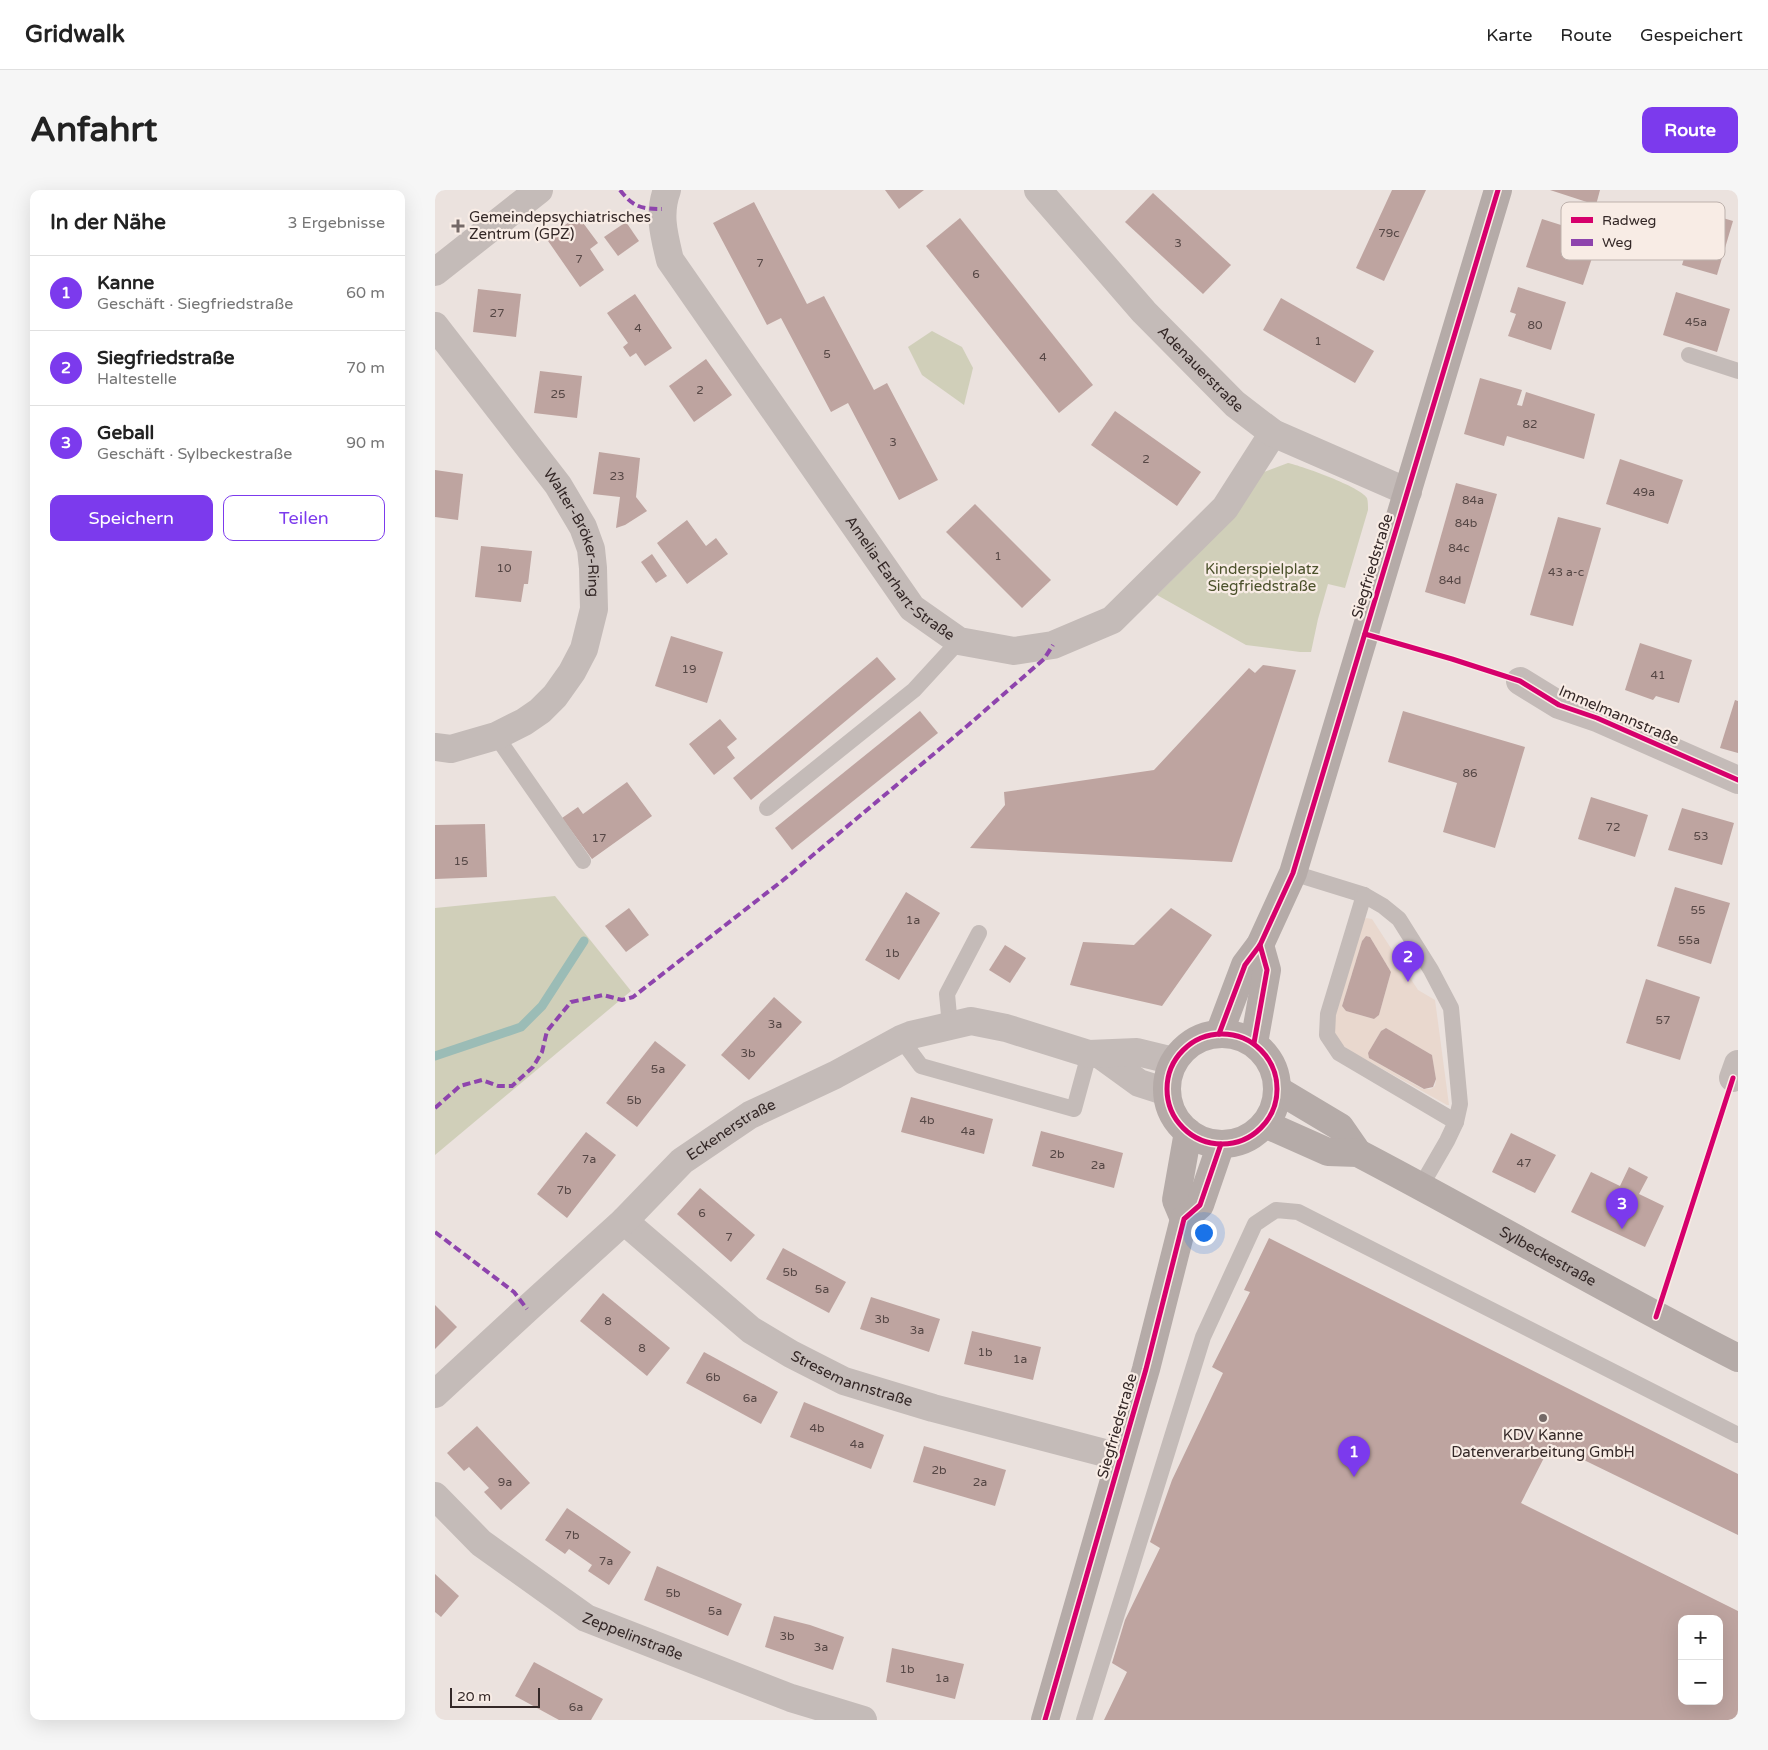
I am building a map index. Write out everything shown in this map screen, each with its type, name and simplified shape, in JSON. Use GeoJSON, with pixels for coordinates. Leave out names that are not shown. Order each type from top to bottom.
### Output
{"type":"FeatureCollection","features":[{"type":"Feature","properties":{"kind":"street"},"geometry":{"type":"LineString","coordinates":[[435,272],[539,190]]}},
{"type":"Feature","properties":{"kind":"street","name":"Amelia-Earhart-Straße"},"geometry":{"type":"LineString","coordinates":[[667,190],[662,209],[662,228],[669,260],[912,608],[959,641],[1015,651],[1053,645],[1112,620],[1225,508],[1273,433]]}},
{"type":"Feature","properties":{"kind":"street","name":"Adenauerstraße"},"geometry":{"type":"LineString","coordinates":[[1038,190],[1144,312],[1235,404],[1273,433],[1408,492]]}},
{"type":"Feature","properties":{"kind":"street","name":"Siegfriedstraße"},"geometry":{"type":"LineString","coordinates":[[1219,1034],[1245,965],[1260,946],[1293,873],[1498,190]]}},
{"type":"Feature","properties":{"kind":"street","name":"Walter-Bröker-Ring"},"geometry":{"type":"LineString","coordinates":[[435,326],[558,485],[583,527],[591,549],[594,609],[584,649],[572,672],[555,696],[540,711],[524,722],[495,736],[451,749],[435,748]]}},
{"type":"Feature","properties":{"kind":"street","name":"Immelmannstraße"},"geometry":{"type":"LineString","coordinates":[[1520,681],[1562,697],[1597,718],[1738,780]]}},
{"type":"Feature","properties":{"kind":"street"},"geometry":{"type":"LineString","coordinates":[[1254,1043],[1267,970],[1260,946]]}},
{"type":"Feature","properties":{"kind":"street","name":"Eckenerstraße"},"geometry":{"type":"LineString","coordinates":[[435,1394],[624,1222],[682,1161],[750,1114],[835,1075],[911,1034],[971,1021],[1006,1028],[1094,1054],[1139,1083],[1167,1092]]}},
{"type":"Feature","properties":{"kind":"street"},"geometry":{"type":"LineString","coordinates":[[1219,1034],[1237,1036],[1254,1043],[1267,1056],[1275,1072],[1278,1090],[1274,1108],[1265,1124],[1253,1135],[1238,1142],[1221,1144],[1203,1141],[1188,1132],[1177,1121],[1170,1107],[1167,1092],[1168,1076],[1174,1061],[1186,1047],[1201,1038],[1219,1034]]}},
{"type":"Feature","properties":{"kind":"street","name":"Eckenerstraße"},"geometry":{"type":"LineString","coordinates":[[1094,1054],[1137,1052],[1174,1061]]}},
{"type":"Feature","properties":{"kind":"street"},"geometry":{"type":"LineString","coordinates":[[1278,1090],[1340,1126],[1358,1154]]}},
{"type":"Feature","properties":{"kind":"street","name":"Sylbeckestraße"},"geometry":{"type":"LineString","coordinates":[[1265,1124],[1328,1152],[1358,1154],[1421,1186],[1656,1317],[1738,1358]]}},
{"type":"Feature","properties":{"kind":"street","name":"Siegfriedstraße"},"geometry":{"type":"LineString","coordinates":[[1184,1219],[1177,1200],[1188,1132]]}},
{"type":"Feature","properties":{"kind":"street","name":"Siegfriedstraße"},"geometry":{"type":"LineString","coordinates":[[1045,1720],[1147,1369],[1184,1219],[1200,1204],[1221,1144]]}},
{"type":"Feature","properties":{"kind":"street","name":"Stresemannstraße"},"geometry":{"type":"LineString","coordinates":[[624,1222],[751,1330],[791,1354],[844,1381],[933,1408],[1120,1457]]}},
{"type":"Feature","properties":{"kind":"street","name":"Zeppelinstraße"},"geometry":{"type":"LineString","coordinates":[[435,1496],[481,1543],[585,1618],[791,1698],[863,1720]]}},
{"type":"Feature","properties":{"kind":"lane"},"geometry":{"type":"LineString","coordinates":[[1689,355],[1738,371]]}},
{"type":"Feature","properties":{"kind":"lane"},"geometry":{"type":"LineString","coordinates":[[767,808],[914,690],[959,641]]}},
{"type":"Feature","properties":{"kind":"lane"},"geometry":{"type":"LineString","coordinates":[[495,736],[583,861]]}},
{"type":"Feature","properties":{"kind":"lane"},"geometry":{"type":"LineString","coordinates":[[1293,873],[1364,895],[1383,906],[1399,919],[1431,970],[1451,1008],[1460,1104],[1456,1122],[1421,1186]]}},
{"type":"Feature","properties":{"kind":"lane"},"geometry":{"type":"LineString","coordinates":[[1364,895],[1328,1014],[1327,1035],[1339,1053],[1456,1122]]}},
{"type":"Feature","properties":{"kind":"lane"},"geometry":{"type":"LineString","coordinates":[[950,1026],[947,994],[979,933]]}},
{"type":"Feature","properties":{"kind":"lane"},"geometry":{"type":"LineString","coordinates":[[901,1039],[921,1066],[1074,1109],[1094,1054]]}},
{"type":"Feature","properties":{"kind":"lane"},"geometry":{"type":"LineString","coordinates":[[1084,1720],[1203,1337],[1255,1224],[1277,1210],[1298,1212],[1738,1435]]}},
{"type":"Feature","properties":{"kind":"green space"},"geometry":{"type":"Polygon","coordinates":[[[932,331],[962,347],[973,368],[964,405],[922,375],[908,347],[932,331]]]}},
{"type":"Feature","properties":{"kind":"green space","name":"Kinderspielplatz Siegfriedstraße"},"geometry":{"type":"Polygon","coordinates":[[[1288,463],[1318,472],[1354,488],[1362,493],[1368,501],[1368,510],[1345,588],[1328,584],[1311,652],[1246,645],[1157,595],[1191,561],[1264,472],[1288,463]]]}},
{"type":"Feature","properties":{"kind":"green space"},"geometry":{"type":"Polygon","coordinates":[[[555,896],[631,991],[435,1155],[435,908],[555,896]]]}},
{"type":"Feature","properties":{"kind":"shaded area"},"geometry":{"type":"Polygon","coordinates":[[[1366,918],[1372,919],[1418,990],[1435,1000],[1449,1105],[1354,1053],[1342,1045],[1334,1032],[1333,1024],[1366,918]],[[1366,936],[1362,941],[1342,1006],[1346,1011],[1374,1019],[1379,1015],[1391,972],[1370,937],[1366,936]],[[1386,1028],[1381,1031],[1368,1053],[1369,1058],[1423,1089],[1431,1089],[1435,1086],[1436,1079],[1432,1055],[1386,1028]]]}},
{"type":"Feature","properties":{"kind":"building"},"geometry":{"type":"Polygon","coordinates":[[[885,190],[924,190],[899,209],[885,190]]]}},
{"type":"Feature","properties":{"kind":"building"},"geometry":{"type":"Polygon","coordinates":[[[1392,190],[1426,190],[1384,281],[1356,268],[1392,190]]]}},
{"type":"Feature","properties":{"kind":"building"},"geometry":{"type":"Polygon","coordinates":[[[1550,190],[1600,190],[1597,202],[1587,202],[1550,190]]]}},
{"type":"Feature","properties":{"kind":"building"},"geometry":{"type":"Polygon","coordinates":[[[1153,193],[1231,265],[1203,294],[1125,222],[1153,193]]]}},
{"type":"Feature","properties":{"kind":"building"},"geometry":{"type":"Polygon","coordinates":[[[754,202],[807,304],[824,296],[874,390],[887,383],[938,480],[899,500],[848,403],[831,412],[781,318],[767,325],[713,223],[754,202]]]}},
{"type":"Feature","properties":{"kind":"building"},"geometry":{"type":"Polygon","coordinates":[[[578,216],[598,243],[590,249],[604,270],[580,287],[546,238],[578,216]]]}},
{"type":"Feature","properties":{"kind":"building"},"geometry":{"type":"Polygon","coordinates":[[[960,218],[1093,385],[1059,413],[926,246],[960,218]]]}},
{"type":"Feature","properties":{"kind":"building"},"geometry":{"type":"Polygon","coordinates":[[[1542,219],[1561,225],[1561,260],[1591,260],[1583,285],[1526,267],[1542,219]]]}},
{"type":"Feature","properties":{"kind":"building"},"geometry":{"type":"Polygon","coordinates":[[[1725,219],[1733,221],[1725,248],[1725,219]]]}},
{"type":"Feature","properties":{"kind":"building"},"geometry":{"type":"Polygon","coordinates":[[[626,222],[639,241],[618,256],[604,237],[626,222]]]}},
{"type":"Feature","properties":{"kind":"building"},"geometry":{"type":"Polygon","coordinates":[[[1684,260],[1721,260],[1717,275],[1682,265],[1684,260]]]}},
{"type":"Feature","properties":{"kind":"building"},"geometry":{"type":"Polygon","coordinates":[[[1518,287],[1566,302],[1551,350],[1508,336],[1516,314],[1510,312],[1518,287]]]}},
{"type":"Feature","properties":{"kind":"building"},"geometry":{"type":"Polygon","coordinates":[[[478,289],[521,294],[516,337],[473,332],[478,289]]]}},
{"type":"Feature","properties":{"kind":"building"},"geometry":{"type":"Polygon","coordinates":[[[1676,292],[1730,309],[1717,352],[1663,335],[1676,292]]]}},
{"type":"Feature","properties":{"kind":"building"},"geometry":{"type":"Polygon","coordinates":[[[635,294],[672,348],[645,366],[636,353],[630,357],[623,347],[628,343],[607,313],[635,294]]]}},
{"type":"Feature","properties":{"kind":"building"},"geometry":{"type":"Polygon","coordinates":[[[1281,298],[1374,351],[1355,383],[1263,330],[1281,298]]]}},
{"type":"Feature","properties":{"kind":"building"},"geometry":{"type":"Polygon","coordinates":[[[706,359],[732,395],[694,422],[669,386],[706,359]]]}},
{"type":"Feature","properties":{"kind":"building"},"geometry":{"type":"Polygon","coordinates":[[[540,371],[582,376],[577,418],[534,413],[540,371]]]}},
{"type":"Feature","properties":{"kind":"building"},"geometry":{"type":"Polygon","coordinates":[[[1480,378],[1522,390],[1517,405],[1522,406],[1526,392],[1595,414],[1584,459],[1507,436],[1504,446],[1464,434],[1480,378]]]}},
{"type":"Feature","properties":{"kind":"building"},"geometry":{"type":"Polygon","coordinates":[[[1115,411],[1201,472],[1177,506],[1091,445],[1115,411]]]}},
{"type":"Feature","properties":{"kind":"building"},"geometry":{"type":"Polygon","coordinates":[[[599,452],[640,458],[636,497],[647,511],[625,525],[616,528],[620,497],[593,494],[599,452]]]}},
{"type":"Feature","properties":{"kind":"building"},"geometry":{"type":"Polygon","coordinates":[[[1620,459],[1683,480],[1668,524],[1606,504],[1620,459]]]}},
{"type":"Feature","properties":{"kind":"building"},"geometry":{"type":"Polygon","coordinates":[[[435,470],[463,474],[458,520],[435,517],[435,470]]]}},
{"type":"Feature","properties":{"kind":"building"},"geometry":{"type":"Polygon","coordinates":[[[1456,483],[1497,494],[1465,604],[1425,592],[1456,483]]]}},
{"type":"Feature","properties":{"kind":"building"},"geometry":{"type":"Polygon","coordinates":[[[975,504],[1051,580],[1022,608],[946,532],[975,504]]]}},
{"type":"Feature","properties":{"kind":"building"},"geometry":{"type":"Polygon","coordinates":[[[1558,517],[1601,528],[1573,626],[1530,615],[1558,517]]]}},
{"type":"Feature","properties":{"kind":"building"},"geometry":{"type":"Polygon","coordinates":[[[687,520],[706,546],[716,538],[728,554],[687,584],[657,543],[687,520]]]}},
{"type":"Feature","properties":{"kind":"building"},"geometry":{"type":"Polygon","coordinates":[[[481,546],[532,551],[528,584],[524,584],[521,602],[475,597],[481,546]]]}},
{"type":"Feature","properties":{"kind":"building"},"geometry":{"type":"Polygon","coordinates":[[[652,554],[667,576],[656,583],[641,562],[652,554]]]}},
{"type":"Feature","properties":{"kind":"building"},"geometry":{"type":"Polygon","coordinates":[[[671,636],[723,652],[707,703],[655,686],[671,636]]]}},
{"type":"Feature","properties":{"kind":"building"},"geometry":{"type":"Polygon","coordinates":[[[1640,643],[1692,660],[1679,703],[1656,696],[1653,700],[1625,690],[1640,643]]]}},
{"type":"Feature","properties":{"kind":"building"},"geometry":{"type":"Polygon","coordinates":[[[877,657],[896,679],[751,800],[733,778],[877,657]]]}},
{"type":"Feature","properties":{"kind":"building"},"geometry":{"type":"Polygon","coordinates":[[[1263,665],[1296,670],[1232,862],[970,848],[1005,805],[1004,792],[1154,770],[1249,668],[1255,673],[1263,665]]]}},
{"type":"Feature","properties":{"kind":"building"},"geometry":{"type":"Polygon","coordinates":[[[1735,700],[1738,701],[1738,753],[1720,748],[1735,700]]]}},
{"type":"Feature","properties":{"kind":"building"},"geometry":{"type":"Polygon","coordinates":[[[920,711],[938,733],[792,850],[775,828],[920,711]]]}},
{"type":"Feature","properties":{"kind":"building"},"geometry":{"type":"Polygon","coordinates":[[[1403,711],[1525,747],[1495,848],[1443,832],[1457,783],[1388,762],[1403,711]]]}},
{"type":"Feature","properties":{"kind":"building"},"geometry":{"type":"Polygon","coordinates":[[[720,719],[737,739],[727,747],[735,758],[714,775],[689,744],[720,719]]]}},
{"type":"Feature","properties":{"kind":"building"},"geometry":{"type":"Polygon","coordinates":[[[627,782],[652,816],[592,859],[562,818],[578,807],[583,814],[627,782]]]}},
{"type":"Feature","properties":{"kind":"building"},"geometry":{"type":"Polygon","coordinates":[[[1591,797],[1648,815],[1635,857],[1578,839],[1591,797]]]}},
{"type":"Feature","properties":{"kind":"building"},"geometry":{"type":"Polygon","coordinates":[[[1682,808],[1734,823],[1722,865],[1668,850],[1682,808]]]}},
{"type":"Feature","properties":{"kind":"building"},"geometry":{"type":"Polygon","coordinates":[[[485,824],[487,877],[435,879],[435,825],[485,824]]]}},
{"type":"Feature","properties":{"kind":"building"},"geometry":{"type":"Polygon","coordinates":[[[1675,887],[1730,903],[1711,964],[1657,946],[1675,887]]]}},
{"type":"Feature","properties":{"kind":"building"},"geometry":{"type":"Polygon","coordinates":[[[906,892],[940,913],[899,980],[865,960],[906,892]]]}},
{"type":"Feature","properties":{"kind":"building"},"geometry":{"type":"Polygon","coordinates":[[[629,908],[649,935],[626,952],[605,926],[629,908]]]}},
{"type":"Feature","properties":{"kind":"building"},"geometry":{"type":"Polygon","coordinates":[[[1171,908],[1212,935],[1162,1006],[1070,985],[1083,942],[1134,945],[1171,908]]]}},
{"type":"Feature","properties":{"kind":"building"},"geometry":{"type":"Polygon","coordinates":[[[1366,936],[1370,937],[1391,972],[1379,1015],[1374,1019],[1346,1011],[1342,1006],[1362,941],[1366,936]]]}},
{"type":"Feature","properties":{"kind":"building"},"geometry":{"type":"Polygon","coordinates":[[[1005,945],[1026,958],[1010,983],[989,970],[1005,945]]]}},
{"type":"Feature","properties":{"kind":"building"},"geometry":{"type":"Polygon","coordinates":[[[1646,979],[1700,997],[1680,1060],[1626,1043],[1646,979]]]}},
{"type":"Feature","properties":{"kind":"building"},"geometry":{"type":"Polygon","coordinates":[[[774,997],[802,1022],[749,1080],[721,1055],[774,997]]]}},
{"type":"Feature","properties":{"kind":"building"},"geometry":{"type":"Polygon","coordinates":[[[1386,1028],[1432,1055],[1436,1079],[1433,1087],[1424,1089],[1369,1058],[1368,1053],[1381,1031],[1386,1028]]]}},
{"type":"Feature","properties":{"kind":"building"},"geometry":{"type":"Polygon","coordinates":[[[655,1041],[686,1065],[637,1127],[606,1103],[655,1041]]]}},
{"type":"Feature","properties":{"kind":"building"},"geometry":{"type":"Polygon","coordinates":[[[911,1097],[993,1119],[984,1154],[901,1132],[911,1097]]]}},
{"type":"Feature","properties":{"kind":"building"},"geometry":{"type":"Polygon","coordinates":[[[1041,1131],[1123,1153],[1114,1188],[1032,1166],[1041,1131]]]}},
{"type":"Feature","properties":{"kind":"building"},"geometry":{"type":"Polygon","coordinates":[[[586,1132],[616,1155],[567,1218],[537,1194],[586,1132]]]}},
{"type":"Feature","properties":{"kind":"building"},"geometry":{"type":"Polygon","coordinates":[[[1511,1133],[1556,1155],[1535,1193],[1492,1172],[1511,1133]]]}},
{"type":"Feature","properties":{"kind":"building"},"geometry":{"type":"Polygon","coordinates":[[[1629,1167],[1648,1177],[1639,1194],[1664,1206],[1645,1247],[1571,1212],[1591,1172],[1620,1186],[1629,1167]]]}},
{"type":"Feature","properties":{"kind":"building"},"geometry":{"type":"Polygon","coordinates":[[[700,1188],[755,1235],[731,1262],[677,1214],[700,1188]]]}},
{"type":"Feature","properties":{"kind":"building"},"geometry":{"type":"Polygon","coordinates":[[[1269,1238],[1738,1474],[1738,1535],[1551,1444],[1521,1503],[1738,1611],[1738,1720],[1104,1720],[1127,1672],[1112,1663],[1125,1620],[1160,1548],[1150,1542],[1172,1480],[1223,1373],[1212,1367],[1250,1292],[1244,1290],[1269,1238]]]}},
{"type":"Feature","properties":{"kind":"building"},"geometry":{"type":"Polygon","coordinates":[[[783,1248],[846,1282],[829,1313],[766,1279],[783,1248]]]}},
{"type":"Feature","properties":{"kind":"building"},"geometry":{"type":"Polygon","coordinates":[[[603,1293],[670,1348],[647,1376],[580,1321],[603,1293]]]}},
{"type":"Feature","properties":{"kind":"building"},"geometry":{"type":"Polygon","coordinates":[[[871,1297],[940,1319],[929,1352],[860,1329],[871,1297]]]}},
{"type":"Feature","properties":{"kind":"building"},"geometry":{"type":"Polygon","coordinates":[[[435,1305],[457,1327],[435,1349],[435,1305]]]}},
{"type":"Feature","properties":{"kind":"building"},"geometry":{"type":"Polygon","coordinates":[[[972,1331],[1041,1347],[1033,1380],[964,1364],[972,1331]]]}},
{"type":"Feature","properties":{"kind":"building"},"geometry":{"type":"Polygon","coordinates":[[[704,1352],[778,1392],[761,1424],[686,1383],[704,1352]]]}},
{"type":"Feature","properties":{"kind":"building"},"geometry":{"type":"Polygon","coordinates":[[[804,1402],[884,1435],[871,1469],[790,1437],[804,1402]]]}},
{"type":"Feature","properties":{"kind":"building"},"geometry":{"type":"Polygon","coordinates":[[[477,1426],[530,1483],[501,1510],[484,1492],[489,1488],[469,1467],[464,1471],[447,1453],[477,1426]]]}},
{"type":"Feature","properties":{"kind":"building"},"geometry":{"type":"Polygon","coordinates":[[[924,1446],[1006,1470],[995,1506],[913,1482],[924,1446]]]}},
{"type":"Feature","properties":{"kind":"building"},"geometry":{"type":"Polygon","coordinates":[[[567,1508],[631,1552],[609,1585],[588,1571],[592,1565],[569,1549],[565,1554],[545,1540],[567,1508]]]}},
{"type":"Feature","properties":{"kind":"building"},"geometry":{"type":"Polygon","coordinates":[[[657,1566],[742,1604],[728,1636],[644,1600],[657,1566]]]}},
{"type":"Feature","properties":{"kind":"building"},"geometry":{"type":"Polygon","coordinates":[[[435,1574],[459,1596],[441,1617],[435,1612],[435,1574]]]}},
{"type":"Feature","properties":{"kind":"building"},"geometry":{"type":"Polygon","coordinates":[[[774,1616],[810,1625],[844,1637],[833,1670],[765,1647],[774,1616]]]}},
{"type":"Feature","properties":{"kind":"building"},"geometry":{"type":"Polygon","coordinates":[[[892,1648],[964,1664],[955,1699],[886,1682],[892,1648]]]}},
{"type":"Feature","properties":{"kind":"building"},"geometry":{"type":"Polygon","coordinates":[[[534,1662],[603,1699],[591,1720],[559,1720],[515,1696],[534,1662]]]}},
{"type":"Feature","properties":{"kind":"waterway"},"geometry":{"type":"LineString","coordinates":[[435,1056],[521,1027],[542,1006],[584,941]]}},
{"type":"Feature","properties":{"kind":"marked path"},"geometry":{"type":"LineString","coordinates":[[620,190],[638,206],[662,209]]}},
{"type":"Feature","properties":{"kind":"marked path"},"geometry":{"type":"LineString","coordinates":[[435,1108],[460,1086],[482,1080],[498,1086],[512,1086],[533,1067],[542,1052],[547,1031],[571,1002],[603,995],[622,1000],[633,997],[782,881],[966,727],[1044,659],[1053,645]]}},
{"type":"Feature","properties":{"kind":"marked path"},"geometry":{"type":"LineString","coordinates":[[435,1232],[514,1292],[527,1309]]}},
{"type":"Feature","properties":{"kind":"cycle path"},"geometry":{"type":"LineString","coordinates":[[1219,1034],[1245,965],[1260,945],[1293,873],[1498,190]]}},
{"type":"Feature","properties":{"kind":"cycle path"},"geometry":{"type":"LineString","coordinates":[[1365,634],[1520,681],[1559,705],[1597,718],[1738,780]]}},
{"type":"Feature","properties":{"kind":"cycle path"},"geometry":{"type":"LineString","coordinates":[[1254,1043],[1267,970],[1260,945]]}},
{"type":"Feature","properties":{"kind":"cycle path"},"geometry":{"type":"LineString","coordinates":[[1222,1034],[1243,1038],[1261,1050],[1273,1068],[1277,1089],[1273,1110],[1261,1128],[1243,1140],[1222,1144],[1201,1140],[1183,1128],[1171,1110],[1167,1089],[1171,1068],[1183,1050],[1201,1038],[1222,1034]]}},
{"type":"Feature","properties":{"kind":"cycle path"},"geometry":{"type":"LineString","coordinates":[[1656,1317],[1733,1078]]}},
{"type":"Feature","properties":{"kind":"cycle path"},"geometry":{"type":"LineString","coordinates":[[1045,1720],[1146,1369],[1184,1219],[1200,1205],[1221,1144]]}},
{"type":"Feature","properties":{"kind":"place","name":"Gemeindepsychiatrisches Zentrum (GPZ)"},"geometry":{"type":"Point","coordinates":[458,226]}},
{"type":"Feature","properties":{"kind":"place","name":"Siegfriedstraße"},"geometry":{"type":"Point","coordinates":[1408,982]}},
{"type":"Feature","properties":{"kind":"place","name":"Geball"},"geometry":{"type":"Point","coordinates":[1622,1229]}},
{"type":"Feature","properties":{"kind":"place","name":"KDV Kanne Datenverarbeitung GmbH"},"geometry":{"type":"Point","coordinates":[1543,1418]}},
{"type":"Feature","properties":{"kind":"place","name":"Kanne"},"geometry":{"type":"Point","coordinates":[1354,1477]}}]}
